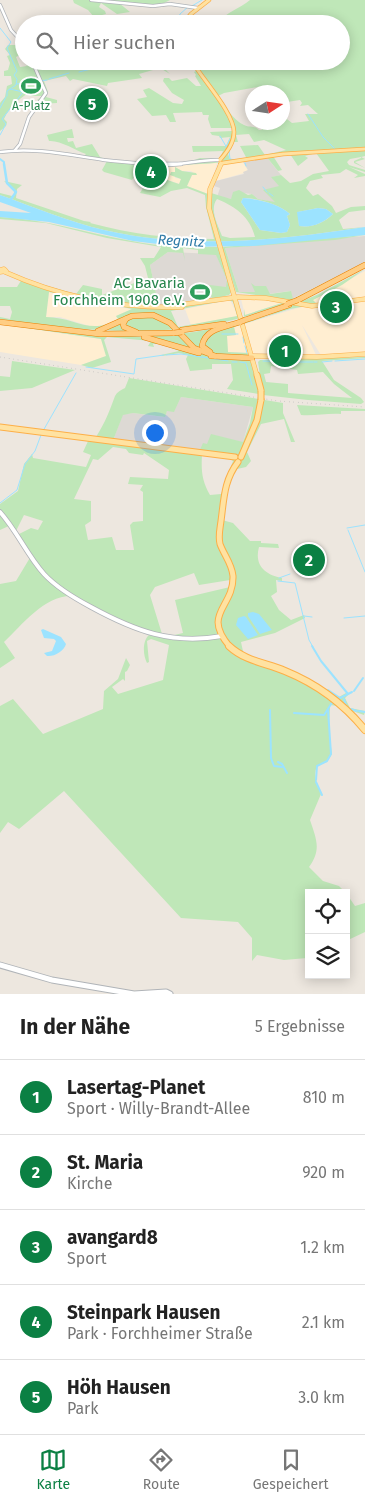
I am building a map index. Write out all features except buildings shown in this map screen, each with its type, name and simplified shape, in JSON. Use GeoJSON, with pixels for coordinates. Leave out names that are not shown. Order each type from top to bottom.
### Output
{"type":"FeatureCollection","features":[{"type":"Feature","properties":{"kind":"highway"},"geometry":{"type":"LineString","coordinates":[[216,355],[204,348],[203,339],[214,331],[299,300],[363,268]]}},
{"type":"Feature","properties":{"kind":"highway"},"geometry":{"type":"LineString","coordinates":[[91,331],[108,329],[127,318],[143,314],[160,316],[182,333],[196,349],[216,355]]}},
{"type":"Feature","properties":{"kind":"highway"},"geometry":{"type":"LineString","coordinates":[[127,318],[123,324],[126,328],[148,333]]}},
{"type":"Feature","properties":{"kind":"highway"},"geometry":{"type":"LineString","coordinates":[[0,321],[91,331],[182,333],[242,320]]}},
{"type":"Feature","properties":{"kind":"highway"},"geometry":{"type":"LineString","coordinates":[[0,321],[76,332],[150,338],[191,351],[216,355],[252,357]]}},
{"type":"Feature","properties":{"kind":"highway"},"geometry":{"type":"LineString","coordinates":[[125,335],[173,332]]}},
{"type":"Feature","properties":{"kind":"main road"},"geometry":{"type":"LineString","coordinates":[[190,15],[209,0]]}},
{"type":"Feature","properties":{"kind":"main road"},"geometry":{"type":"LineString","coordinates":[[198,70],[231,116],[234,129],[210,189],[209,206],[234,296],[248,337],[261,391],[261,400],[256,420],[224,487],[221,501],[220,538],[231,568],[233,580],[219,614],[219,626],[222,636],[237,653],[302,678],[327,692],[351,713],[365,730]]}},
{"type":"Feature","properties":{"kind":"main road"},"geometry":{"type":"LineString","coordinates":[[221,161],[245,161],[282,154],[365,149]]}},
{"type":"Feature","properties":{"kind":"main road"},"geometry":{"type":"LineString","coordinates":[[1,272],[45,287],[100,302],[148,309],[173,308],[234,296],[312,306],[365,300]]}},
{"type":"Feature","properties":{"kind":"main road"},"geometry":{"type":"LineString","coordinates":[[234,296],[243,296]]}},
{"type":"Feature","properties":{"kind":"main road"},"geometry":{"type":"LineString","coordinates":[[252,357],[318,358],[365,355]]}},
{"type":"Feature","properties":{"kind":"main road"},"geometry":{"type":"LineString","coordinates":[[252,357],[258,360],[263,358]]}},
{"type":"Feature","properties":{"kind":"main road"},"geometry":{"type":"LineString","coordinates":[[0,427],[237,458]]}},
{"type":"Feature","properties":{"kind":"street"},"geometry":{"type":"LineString","coordinates":[[91,0],[153,6],[169,4],[198,8]]}},
{"type":"Feature","properties":{"kind":"street"},"geometry":{"type":"LineString","coordinates":[[0,5],[11,30],[15,34]]}},
{"type":"Feature","properties":{"kind":"street"},"geometry":{"type":"LineString","coordinates":[[17,149],[28,118],[46,93],[36,70]]}},
{"type":"Feature","properties":{"kind":"street"},"geometry":{"type":"LineString","coordinates":[[0,152],[17,149],[162,165],[182,164],[203,159],[221,161]]}},
{"type":"Feature","properties":{"kind":"street"},"geometry":{"type":"LineString","coordinates":[[0,512],[18,533],[33,561],[44,574],[71,596],[94,609],[128,627],[154,635],[192,640],[222,636]]}},
{"type":"Feature","properties":{"kind":"street"},"geometry":{"type":"LineString","coordinates":[[0,965],[52,980],[134,994],[168,993]]}},
{"type":"Feature","properties":{"kind":"shaded area"},"geometry":{"type":"Polygon","coordinates":[[[265,155],[281,175],[272,177],[280,186],[267,193],[277,203],[258,199],[252,194],[242,193],[233,196],[231,199],[217,197],[220,188],[214,186],[216,181],[244,174],[243,172],[248,170],[242,160],[265,155]]]}},
{"type":"Feature","properties":{"kind":"shaded area"},"geometry":{"type":"Polygon","coordinates":[[[242,160],[248,171],[216,181],[221,162],[242,160]]]}},
{"type":"Feature","properties":{"kind":"shaded area"},"geometry":{"type":"Polygon","coordinates":[[[136,163],[181,165],[217,163],[208,194],[187,186],[192,175],[196,175],[191,171],[182,171],[175,167],[175,178],[181,179],[180,184],[134,169],[136,163]]]}},
{"type":"Feature","properties":{"kind":"shaded area"},"geometry":{"type":"Polygon","coordinates":[[[365,236],[365,262],[292,299],[290,291],[268,294],[239,292],[225,248],[365,236]]]}},
{"type":"Feature","properties":{"kind":"shaded area"},"geometry":{"type":"Polygon","coordinates":[[[168,252],[216,254],[227,280],[227,287],[214,287],[212,298],[205,300],[185,302],[175,306],[161,307],[150,304],[152,302],[158,303],[150,265],[168,252]]]}},
{"type":"Feature","properties":{"kind":"shaded area"},"geometry":{"type":"Polygon","coordinates":[[[365,271],[365,352],[321,355],[302,325],[316,355],[228,352],[227,336],[236,335],[234,327],[305,306],[365,271]]]}},
{"type":"Feature","properties":{"kind":"shaded area"},"geometry":{"type":"Polygon","coordinates":[[[49,292],[132,309],[116,316],[118,319],[107,326],[93,327],[60,317],[46,317],[49,292]]]}},
{"type":"Feature","properties":{"kind":"shaded area"},"geometry":{"type":"Polygon","coordinates":[[[241,299],[282,301],[282,303],[245,315],[241,299]]]}},
{"type":"Feature","properties":{"kind":"shaded area"},"geometry":{"type":"Polygon","coordinates":[[[230,300],[238,316],[191,325],[185,309],[230,300]]]}},
{"type":"Feature","properties":{"kind":"shaded area"},"geometry":{"type":"Polygon","coordinates":[[[0,324],[101,339],[106,356],[81,365],[0,352],[0,324]]]}},
{"type":"Feature","properties":{"kind":"shaded area"},"geometry":{"type":"Polygon","coordinates":[[[181,397],[253,407],[243,442],[207,444],[198,454],[112,443],[123,414],[133,413],[164,417],[167,411],[174,411],[181,397]]]}},
{"type":"Feature","properties":{"kind":"green space"},"geometry":{"type":"Polygon","coordinates":[[[73,0],[170,0],[158,6],[119,3],[130,12],[117,14],[101,3],[99,7],[106,14],[102,15],[92,15],[88,10],[74,3],[73,0]]]}},
{"type":"Feature","properties":{"kind":"green space"},"geometry":{"type":"Polygon","coordinates":[[[250,0],[365,0],[365,156],[350,159],[347,162],[349,165],[365,170],[365,172],[349,167],[365,174],[365,176],[354,178],[358,175],[346,169],[340,173],[321,175],[323,178],[310,181],[306,188],[313,196],[318,194],[332,206],[336,213],[351,207],[365,206],[365,210],[349,212],[339,220],[343,229],[365,227],[267,239],[234,241],[169,240],[91,227],[0,195],[0,193],[14,195],[14,190],[4,181],[22,185],[17,189],[16,198],[90,223],[152,235],[214,239],[205,195],[187,188],[171,191],[160,197],[140,193],[146,183],[134,177],[132,180],[104,172],[102,170],[107,161],[83,157],[86,154],[63,144],[49,141],[47,135],[72,129],[74,138],[67,138],[68,142],[73,141],[76,148],[92,144],[100,157],[105,159],[136,163],[135,169],[179,184],[181,179],[170,175],[171,172],[175,172],[175,167],[182,171],[196,173],[197,175],[192,175],[187,186],[208,194],[208,205],[217,239],[220,239],[211,208],[211,193],[231,199],[233,192],[239,190],[248,195],[252,194],[258,199],[275,202],[263,190],[279,186],[271,177],[281,175],[290,183],[301,181],[313,174],[329,171],[316,153],[305,156],[308,158],[298,166],[290,154],[273,156],[282,170],[278,171],[265,155],[286,150],[264,140],[254,142],[249,134],[236,135],[238,142],[233,142],[228,154],[230,159],[246,159],[181,165],[200,158],[220,159],[223,151],[193,152],[192,146],[226,146],[230,137],[220,138],[219,136],[212,135],[210,132],[232,131],[232,128],[211,128],[208,119],[209,115],[203,115],[202,112],[173,113],[176,122],[170,122],[166,115],[152,116],[137,99],[147,97],[143,90],[149,88],[173,103],[182,104],[184,100],[172,93],[163,81],[164,78],[169,78],[172,81],[187,78],[196,86],[201,86],[195,76],[196,70],[350,70],[350,15],[227,15],[250,0]],[[243,198],[241,202],[260,230],[287,232],[290,225],[287,216],[290,214],[268,202],[243,198]],[[217,199],[214,212],[222,236],[230,238],[255,237],[250,224],[241,213],[217,199]],[[318,208],[298,212],[299,226],[318,224],[333,214],[326,209],[318,208]]]}},
{"type":"Feature","properties":{"kind":"green space"},"geometry":{"type":"Polygon","coordinates":[[[8,45],[15,45],[15,70],[153,70],[139,74],[142,78],[108,83],[107,86],[73,79],[70,81],[66,76],[44,81],[48,92],[46,97],[57,100],[57,103],[39,104],[41,101],[37,100],[43,96],[31,96],[30,92],[12,106],[4,119],[7,122],[6,126],[0,131],[0,103],[5,97],[7,86],[12,84],[11,76],[4,76],[4,71],[8,70],[10,63],[7,56],[10,55],[5,49],[8,45]]]}},
{"type":"Feature","properties":{"kind":"green space"},"geometry":{"type":"Polygon","coordinates":[[[258,145],[265,155],[247,159],[240,146],[258,145]]]}},
{"type":"Feature","properties":{"kind":"green space"},"geometry":{"type":"Polygon","coordinates":[[[361,158],[365,159],[355,162],[365,168],[354,163],[354,161],[361,158]]]}},
{"type":"Feature","properties":{"kind":"green space"},"geometry":{"type":"Polygon","coordinates":[[[0,217],[33,220],[143,243],[186,247],[219,247],[231,292],[229,295],[213,299],[233,299],[241,318],[211,325],[151,331],[60,327],[0,319],[0,317],[10,319],[12,312],[10,306],[0,306],[0,287],[17,287],[22,279],[76,294],[83,285],[102,289],[102,295],[148,278],[145,266],[140,258],[154,258],[161,247],[107,238],[46,223],[0,219],[0,217]],[[183,248],[185,261],[183,253],[168,252],[150,265],[158,303],[152,302],[150,304],[168,307],[179,304],[179,301],[183,300],[185,302],[212,298],[207,287],[210,285],[226,287],[227,280],[216,255],[198,254],[198,250],[183,248]],[[49,292],[46,317],[99,326],[118,319],[116,316],[132,309],[49,292]],[[229,300],[171,311],[178,327],[237,316],[233,302],[229,300]]]}},
{"type":"Feature","properties":{"kind":"green space"},"geometry":{"type":"Polygon","coordinates":[[[365,235],[335,240],[225,248],[239,292],[255,292],[251,283],[255,286],[266,286],[270,294],[291,291],[293,299],[365,262],[365,264],[284,304],[244,317],[244,309],[245,315],[282,303],[282,299],[236,292],[222,247],[365,235]]]}},
{"type":"Feature","properties":{"kind":"green space"},"geometry":{"type":"Polygon","coordinates":[[[365,269],[342,285],[313,300],[317,304],[290,309],[234,327],[236,335],[227,336],[228,352],[248,353],[247,359],[252,362],[260,391],[259,394],[227,389],[233,380],[231,364],[212,364],[212,369],[190,371],[186,359],[188,355],[179,353],[162,356],[179,351],[162,344],[153,344],[154,347],[148,346],[151,341],[107,337],[104,340],[111,362],[92,368],[81,365],[106,356],[101,339],[0,324],[142,337],[194,332],[238,324],[267,316],[319,294],[365,269]]]}},
{"type":"Feature","properties":{"kind":"green space"},"geometry":{"type":"Polygon","coordinates":[[[365,357],[322,361],[334,380],[364,402],[361,404],[263,395],[258,362],[260,360],[365,357]],[[271,366],[270,373],[264,374],[266,382],[288,384],[288,393],[352,398],[334,384],[323,372],[298,374],[297,370],[271,366]]]}},
{"type":"Feature","properties":{"kind":"green space"},"geometry":{"type":"Polygon","coordinates":[[[12,361],[75,370],[32,388],[0,391],[0,376],[10,377],[12,361]]]}},
{"type":"Feature","properties":{"kind":"green space"},"geometry":{"type":"Polygon","coordinates":[[[129,378],[283,403],[283,413],[295,442],[291,442],[284,419],[261,424],[247,452],[251,461],[246,467],[237,469],[231,481],[222,520],[233,523],[250,541],[278,544],[279,548],[259,547],[258,553],[258,559],[262,568],[276,577],[282,578],[282,581],[276,580],[277,592],[271,596],[279,610],[291,620],[304,615],[305,618],[275,633],[241,642],[244,656],[285,672],[334,696],[339,697],[346,693],[348,695],[345,698],[350,708],[365,711],[364,715],[330,705],[329,734],[332,754],[327,762],[317,766],[315,773],[321,794],[310,820],[316,838],[317,849],[309,867],[323,881],[339,886],[342,889],[305,889],[305,958],[284,960],[257,955],[252,961],[252,938],[238,922],[181,918],[64,791],[19,829],[8,822],[0,833],[0,706],[13,699],[43,734],[103,709],[104,691],[118,679],[126,658],[130,665],[125,672],[125,681],[123,679],[112,687],[118,694],[163,680],[169,645],[151,639],[147,641],[149,662],[147,663],[144,649],[145,641],[149,635],[170,639],[170,636],[183,633],[175,600],[230,587],[230,580],[199,585],[194,573],[155,587],[150,595],[162,634],[146,633],[71,596],[61,597],[34,613],[4,642],[15,658],[0,668],[0,584],[16,581],[31,556],[19,534],[31,528],[38,530],[43,521],[24,515],[16,531],[11,525],[0,530],[0,504],[18,491],[24,464],[32,454],[33,458],[86,467],[91,455],[83,452],[89,439],[96,437],[118,392],[125,388],[129,378]],[[181,397],[174,412],[167,411],[165,417],[133,413],[123,415],[112,443],[198,454],[203,443],[207,444],[211,434],[243,442],[250,423],[253,407],[181,397]],[[113,447],[98,460],[93,459],[74,499],[91,501],[91,521],[85,525],[88,540],[112,537],[116,550],[134,550],[130,525],[133,522],[143,521],[143,492],[140,490],[143,485],[128,484],[130,477],[168,479],[169,470],[144,453],[143,455],[129,453],[126,449],[113,447]],[[202,455],[202,471],[207,490],[210,495],[221,494],[233,461],[202,455]]]}},
{"type":"Feature","properties":{"kind":"green space"},"geometry":{"type":"Polygon","coordinates":[[[297,405],[365,409],[365,411],[301,415],[297,405]]]}},
{"type":"Feature","properties":{"kind":"green space"},"geometry":{"type":"Polygon","coordinates":[[[350,899],[355,906],[365,903],[365,932],[350,939],[350,899]]]}},
{"type":"Feature","properties":{"kind":"water","name":"Regnitz"},"geometry":{"type":"Polygon","coordinates":[[[0,195],[91,227],[169,240],[234,241],[267,239],[365,227],[365,235],[253,246],[182,247],[133,241],[49,222],[0,217],[0,211],[31,213],[0,202],[0,195]]]}},
{"type":"Feature","properties":{"kind":"water"},"geometry":{"type":"Polygon","coordinates":[[[243,198],[268,203],[285,210],[290,214],[287,216],[290,225],[287,232],[260,230],[241,202],[243,198]]]}},
{"type":"Feature","properties":{"kind":"water"},"geometry":{"type":"Polygon","coordinates":[[[318,208],[326,209],[333,214],[318,224],[299,226],[297,212],[318,208]]]}},
{"type":"Feature","properties":{"kind":"water"},"geometry":{"type":"Polygon","coordinates":[[[248,613],[259,614],[272,630],[260,634],[248,616],[248,613]]]}},
{"type":"Feature","properties":{"kind":"water"},"geometry":{"type":"Polygon","coordinates":[[[244,616],[258,635],[248,639],[236,625],[238,618],[244,616]]]}},
{"type":"Feature","properties":{"kind":"water"},"geometry":{"type":"Polygon","coordinates":[[[43,629],[61,637],[66,644],[61,651],[50,656],[44,653],[52,651],[56,641],[44,638],[41,630],[43,629]]]}},
{"type":"Feature","properties":{"kind":"waterway"},"geometry":{"type":"LineString","coordinates":[[192,6],[202,0]]}},
{"type":"Feature","properties":{"kind":"waterway"},"geometry":{"type":"LineString","coordinates":[[180,15],[188,7]]}},
{"type":"Feature","properties":{"kind":"waterway"},"geometry":{"type":"LineString","coordinates":[[0,28],[11,42],[7,48],[15,66]]}},
{"type":"Feature","properties":{"kind":"waterway"},"geometry":{"type":"LineString","coordinates":[[16,84],[17,79],[14,75],[17,70]]}},
{"type":"Feature","properties":{"kind":"waterway"},"geometry":{"type":"LineString","coordinates":[[79,72],[87,70]]}},
{"type":"Feature","properties":{"kind":"waterway"},"geometry":{"type":"LineString","coordinates":[[49,79],[69,73]]}},
{"type":"Feature","properties":{"kind":"waterway"},"geometry":{"type":"LineString","coordinates":[[40,81],[47,80]]}},
{"type":"Feature","properties":{"kind":"waterway"},"geometry":{"type":"LineString","coordinates":[[16,84],[38,82]]}},
{"type":"Feature","properties":{"kind":"waterway"},"geometry":{"type":"LineString","coordinates":[[10,89],[16,84]]}},
{"type":"Feature","properties":{"kind":"waterway"},"geometry":{"type":"LineString","coordinates":[[0,135],[6,124],[2,119],[23,92],[10,89]]}},
{"type":"Feature","properties":{"kind":"waterway"},"geometry":{"type":"LineString","coordinates":[[7,96],[7,91],[10,89]]}},
{"type":"Feature","properties":{"kind":"waterway"},"geometry":{"type":"LineString","coordinates":[[0,108],[6,97]]}},
{"type":"Feature","properties":{"kind":"waterway"},"geometry":{"type":"LineString","coordinates":[[308,114],[323,137],[335,149]]}},
{"type":"Feature","properties":{"kind":"waterway"},"geometry":{"type":"LineString","coordinates":[[220,136],[226,147]]}},
{"type":"Feature","properties":{"kind":"waterway"},"geometry":{"type":"LineString","coordinates":[[226,147],[230,139]]}},
{"type":"Feature","properties":{"kind":"waterway"},"geometry":{"type":"LineString","coordinates":[[229,151],[230,159],[235,160]]}},
{"type":"Feature","properties":{"kind":"waterway"},"geometry":{"type":"LineString","coordinates":[[0,159],[4,164]]}},
{"type":"Feature","properties":{"kind":"waterway"},"geometry":{"type":"LineString","coordinates":[[4,164],[7,183],[16,192],[9,202]]}},
{"type":"Feature","properties":{"kind":"waterway"},"geometry":{"type":"LineString","coordinates":[[263,187],[267,192]]}},
{"type":"Feature","properties":{"kind":"waterway"},"geometry":{"type":"LineString","coordinates":[[269,193],[273,196]]}},
{"type":"Feature","properties":{"kind":"waterway"},"geometry":{"type":"LineString","coordinates":[[222,334],[238,334]]}},
{"type":"Feature","properties":{"kind":"waterway"},"geometry":{"type":"LineString","coordinates":[[243,337],[244,343]]}},
{"type":"Feature","properties":{"kind":"waterway"},"geometry":{"type":"LineString","coordinates":[[245,346],[247,353]]}},
{"type":"Feature","properties":{"kind":"waterway"},"geometry":{"type":"LineString","coordinates":[[166,355],[181,354],[228,361]]}},
{"type":"Feature","properties":{"kind":"waterway"},"geometry":{"type":"LineString","coordinates":[[86,367],[134,374],[136,359],[164,355]]}},
{"type":"Feature","properties":{"kind":"waterway"},"geometry":{"type":"LineString","coordinates":[[335,361],[365,359]]}},
{"type":"Feature","properties":{"kind":"waterway"},"geometry":{"type":"LineString","coordinates":[[263,361],[294,362]]}},
{"type":"Feature","properties":{"kind":"waterway"},"geometry":{"type":"LineString","coordinates":[[322,362],[332,361]]}},
{"type":"Feature","properties":{"kind":"waterway"},"geometry":{"type":"LineString","coordinates":[[232,362],[237,362]]}},
{"type":"Feature","properties":{"kind":"waterway"},"geometry":{"type":"LineString","coordinates":[[240,362],[246,363],[252,385]]}},
{"type":"Feature","properties":{"kind":"waterway"},"geometry":{"type":"LineString","coordinates":[[296,362],[313,362]]}},
{"type":"Feature","properties":{"kind":"waterway"},"geometry":{"type":"LineString","coordinates":[[43,431],[76,373]]}},
{"type":"Feature","properties":{"kind":"waterway"},"geometry":{"type":"LineString","coordinates":[[0,503],[17,490],[25,464],[35,451],[41,435]]}},
{"type":"Feature","properties":{"kind":"waterway"},"geometry":{"type":"LineString","coordinates":[[347,528],[365,525]]}},
{"type":"Feature","properties":{"kind":"waterway"},"geometry":{"type":"LineString","coordinates":[[348,530],[365,572]]}},
{"type":"Feature","properties":{"kind":"waterway"},"geometry":{"type":"LineString","coordinates":[[279,578],[290,574]]}},
{"type":"Feature","properties":{"kind":"waterway"},"geometry":{"type":"LineString","coordinates":[[278,581],[295,583],[309,640],[313,647]]}},
{"type":"Feature","properties":{"kind":"waterway"},"geometry":{"type":"LineString","coordinates":[[304,616],[312,617]]}},
{"type":"Feature","properties":{"kind":"waterway"},"geometry":{"type":"LineString","coordinates":[[344,618],[365,616]]}},
{"type":"Feature","properties":{"kind":"waterway"},"geometry":{"type":"LineString","coordinates":[[312,646],[321,661],[348,694]]}},
{"type":"Feature","properties":{"kind":"waterway"},"geometry":{"type":"LineString","coordinates":[[354,691],[363,678]]}},
{"type":"Feature","properties":{"kind":"waterway"},"geometry":{"type":"LineString","coordinates":[[328,690],[340,698],[348,694]]}},
{"type":"Feature","properties":{"kind":"waterway"},"geometry":{"type":"LineString","coordinates":[[348,694],[352,692]]}},
{"type":"Feature","properties":{"kind":"waterway"},"geometry":{"type":"LineString","coordinates":[[344,699],[346,705]]}},
{"type":"Feature","properties":{"kind":"waterway"},"geometry":{"type":"LineString","coordinates":[[294,713],[324,715],[333,701]]}},
{"type":"Feature","properties":{"kind":"waterway"},"geometry":{"type":"LineString","coordinates":[[351,709],[357,711]]}},
{"type":"Feature","properties":{"kind":"waterway"},"geometry":{"type":"LineString","coordinates":[[270,710],[271,758],[274,766],[282,767]]}},
{"type":"Feature","properties":{"kind":"waterway"},"geometry":{"type":"LineString","coordinates":[[316,780],[317,766],[327,761],[331,754],[328,710]]}},
{"type":"Feature","properties":{"kind":"waterway"},"geometry":{"type":"LineString","coordinates":[[359,711],[365,712]]}},
{"type":"Feature","properties":{"kind":"waterway"},"geometry":{"type":"LineString","coordinates":[[278,762],[282,764],[287,773]]}},
{"type":"Feature","properties":{"kind":"waterway"},"geometry":{"type":"LineString","coordinates":[[316,782],[322,795]]}},
{"type":"Feature","properties":{"kind":"railway"},"geometry":{"type":"LineString","coordinates":[[0,357],[278,401],[365,407]]}},
{"type":"Feature","properties":{"kind":"place","name":"A-Platz"},"geometry":{"type":"Point","coordinates":[31,86]}},
{"type":"Feature","properties":{"kind":"place","name":"Höh Hausen"},"geometry":{"type":"Point","coordinates":[92,104]}},
{"type":"Feature","properties":{"kind":"place","name":"Steinpark Hausen"},"geometry":{"type":"Point","coordinates":[151,172]}},
{"type":"Feature","properties":{"kind":"place","name":"AC Bavaria Forchheim 1908 e.V."},"geometry":{"type":"Point","coordinates":[200,292]}},
{"type":"Feature","properties":{"kind":"place","name":"avangard8"},"geometry":{"type":"Point","coordinates":[336,307]}},
{"type":"Feature","properties":{"kind":"place","name":"Lasertag-Planet"},"geometry":{"type":"Point","coordinates":[285,351]}},
{"type":"Feature","properties":{"kind":"place","name":"St. Maria"},"geometry":{"type":"Point","coordinates":[309,560]}}]}
